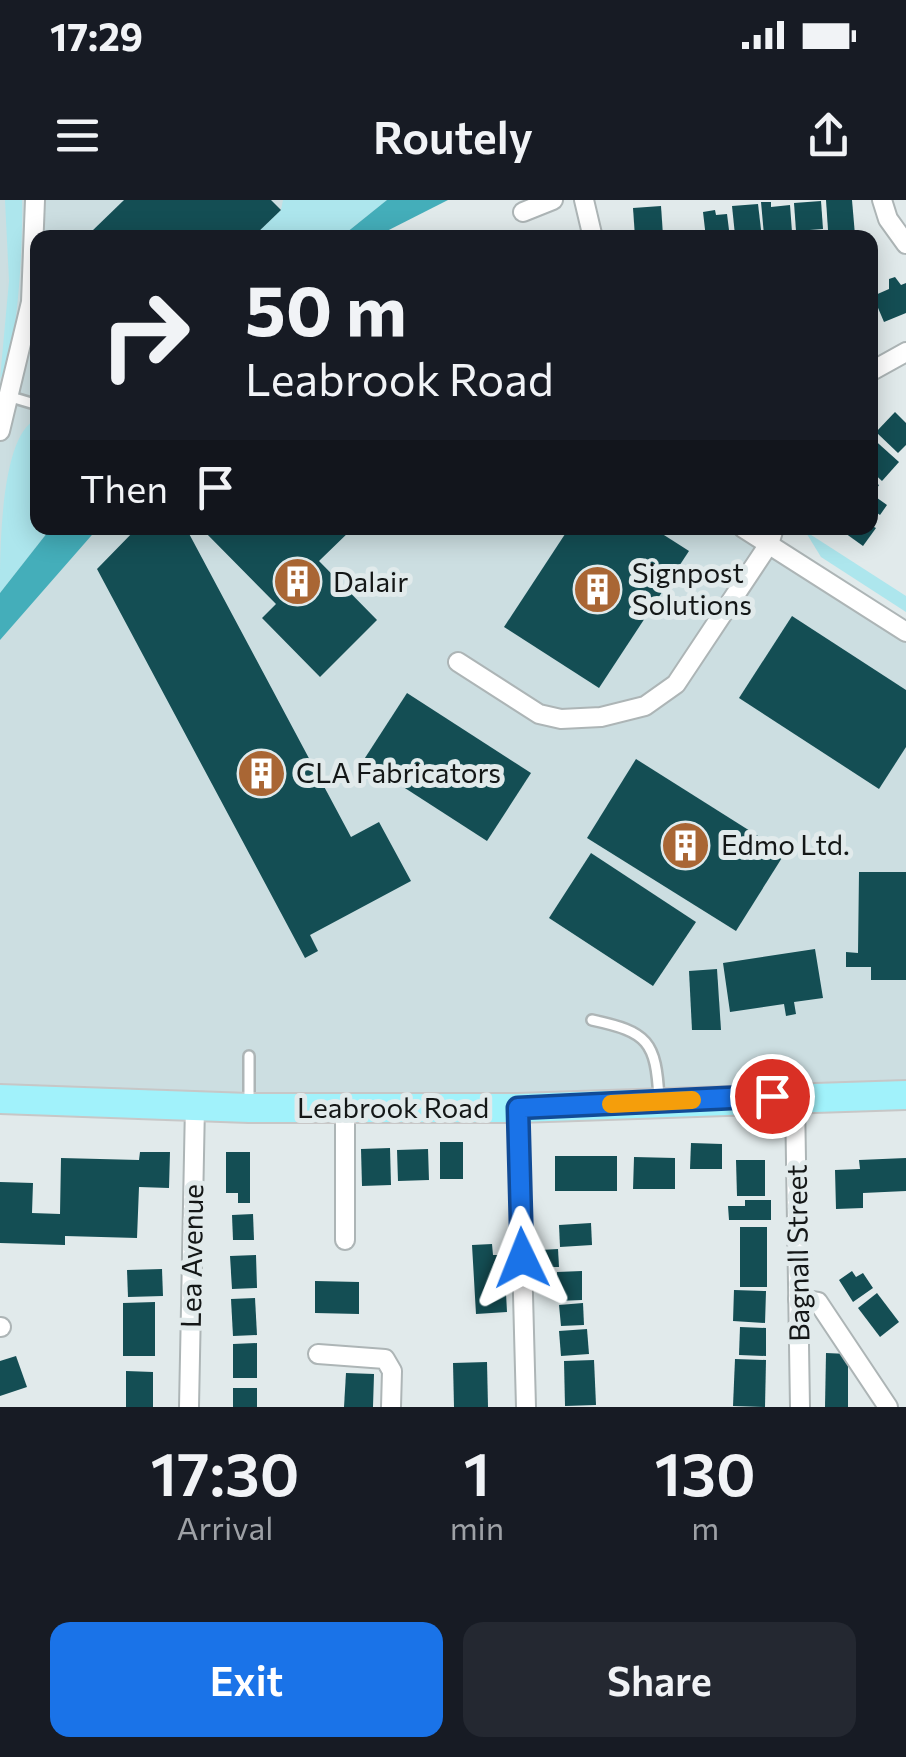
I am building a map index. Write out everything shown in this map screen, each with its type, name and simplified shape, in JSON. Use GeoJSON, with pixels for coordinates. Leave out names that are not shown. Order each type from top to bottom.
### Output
{"type":"FeatureCollection","features":[{"type":"Feature","properties":{"kind":"main road","name":"Leabrook Road"},"geometry":{"type":"LineString","coordinates":[[0,1100],[248,1108],[518,1108],[906,1095]]}},
{"type":"Feature","properties":{"kind":"street"},"geometry":{"type":"LineString","coordinates":[[35,200],[35,230]]}},
{"type":"Feature","properties":{"kind":"street"},"geometry":{"type":"LineString","coordinates":[[523,212],[553,200]]}},
{"type":"Feature","properties":{"kind":"street"},"geometry":{"type":"LineString","coordinates":[[584,200],[591,230]]}},
{"type":"Feature","properties":{"kind":"street"},"geometry":{"type":"LineString","coordinates":[[882,200],[888,220],[906,244]]}},
{"type":"Feature","properties":{"kind":"street"},"geometry":{"type":"LineString","coordinates":[[0,432],[30,319]]}},
{"type":"Feature","properties":{"kind":"street"},"geometry":{"type":"LineString","coordinates":[[878,368],[906,352]]}},
{"type":"Feature","properties":{"kind":"street"},"geometry":{"type":"LineString","coordinates":[[458,662],[540,714],[561,719],[602,717],[645,706],[676,684],[772,536],[906,632]]}},
{"type":"Feature","properties":{"kind":"street","name":"Bagnall Street"},"geometry":{"type":"LineString","coordinates":[[795,1098],[800,1407]]}},
{"type":"Feature","properties":{"kind":"street","name":"Lea Avenue"},"geometry":{"type":"LineString","coordinates":[[190,1407],[195,1105]]}},
{"type":"Feature","properties":{"kind":"street"},"geometry":{"type":"LineString","coordinates":[[344,1240],[345,1108]]}},
{"type":"Feature","properties":{"kind":"street"},"geometry":{"type":"LineString","coordinates":[[518,1108],[526,1407]]}},
{"type":"Feature","properties":{"kind":"street"},"geometry":{"type":"LineString","coordinates":[[798,1299],[818,1302],[888,1407]]}},
{"type":"Feature","properties":{"kind":"street"},"geometry":{"type":"LineString","coordinates":[[318,1354],[385,1359],[392,1371],[391,1407]]}},
{"type":"Feature","properties":{"kind":"lane"},"geometry":{"type":"LineString","coordinates":[[12,397],[30,403]]}},
{"type":"Feature","properties":{"kind":"lane"},"geometry":{"type":"LineString","coordinates":[[592,1020],[626,1027],[650,1045],[657,1062],[659,1102]]}},
{"type":"Feature","properties":{"kind":"lane"},"geometry":{"type":"LineString","coordinates":[[248,1108],[250,1056]]}},
{"type":"Feature","properties":{"kind":"shaded area"},"geometry":{"type":"Polygon","coordinates":[[[0,200],[409,200],[372,230],[30,230],[30,535],[754,535],[906,632],[906,1095],[0,1099],[0,200]]]}},
{"type":"Feature","properties":{"kind":"shaded area"},"geometry":{"type":"Polygon","coordinates":[[[5,200],[22,200],[22,239],[16,320],[0,379],[9,281],[5,200]]]}},
{"type":"Feature","properties":{"kind":"shaded area"},"geometry":{"type":"Polygon","coordinates":[[[283,200],[387,200],[350,230],[260,230],[281,210],[283,200]]]}},
{"type":"Feature","properties":{"kind":"shaded area"},"geometry":{"type":"Polygon","coordinates":[[[387,200],[448,200],[389,230],[350,230],[387,200]]]}},
{"type":"Feature","properties":{"kind":"shaded area"},"geometry":{"type":"Polygon","coordinates":[[[30,425],[30,535],[46,535],[0,593],[5,496],[9,470],[30,425]]]}},
{"type":"Feature","properties":{"kind":"shaded area"},"geometry":{"type":"Polygon","coordinates":[[[46,535],[92,535],[0,640],[0,593],[46,535]]]}},
{"type":"Feature","properties":{"kind":"shaded area"},"geometry":{"type":"Polygon","coordinates":[[[807,535],[906,596],[906,612],[821,557],[807,535]]]}},
{"type":"Feature","properties":{"kind":"building"},"geometry":{"type":"Polygon","coordinates":[[[124,200],[271,200],[281,210],[260,230],[93,230],[124,200]]]}},
{"type":"Feature","properties":{"kind":"building"},"geometry":{"type":"Polygon","coordinates":[[[826,200],[852,200],[855,230],[828,230],[826,200]]]}},
{"type":"Feature","properties":{"kind":"building"},"geometry":{"type":"Polygon","coordinates":[[[821,201],[823,229],[796,230],[794,203],[821,201]]]}},
{"type":"Feature","properties":{"kind":"building"},"geometry":{"type":"Polygon","coordinates":[[[761,202],[771,202],[771,207],[790,205],[792,230],[764,230],[761,202]]]}},
{"type":"Feature","properties":{"kind":"building"},"geometry":{"type":"Polygon","coordinates":[[[758,204],[761,230],[734,230],[732,206],[758,204]]]}},
{"type":"Feature","properties":{"kind":"building"},"geometry":{"type":"Polygon","coordinates":[[[661,206],[663,230],[635,230],[633,208],[661,206]]]}},
{"type":"Feature","properties":{"kind":"building"},"geometry":{"type":"Polygon","coordinates":[[[703,212],[727,214],[729,230],[705,230],[703,212]]]}},
{"type":"Feature","properties":{"kind":"building"},"geometry":{"type":"Polygon","coordinates":[[[895,277],[901,285],[906,283],[906,313],[884,322],[878,294],[889,289],[889,279],[895,277]]]}},
{"type":"Feature","properties":{"kind":"building"},"geometry":{"type":"Polygon","coordinates":[[[895,412],[906,423],[906,445],[898,453],[878,430],[895,412]]]}},
{"type":"Feature","properties":{"kind":"building"},"geometry":{"type":"Polygon","coordinates":[[[878,443],[899,462],[882,481],[878,477],[878,443]]]}},
{"type":"Feature","properties":{"kind":"building"},"geometry":{"type":"Polygon","coordinates":[[[878,499],[887,505],[878,514],[878,499]]]}},
{"type":"Feature","properties":{"kind":"building","name":"CLA Fabricators"},"geometry":{"type":"Polygon","coordinates":[[[130,535],[190,535],[351,837],[379,822],[411,881],[310,935],[318,951],[305,958],[97,569],[130,535]]]}},
{"type":"Feature","properties":{"kind":"building","name":"Dalair"},"geometry":{"type":"Polygon","coordinates":[[[208,535],[346,535],[319,561],[377,620],[320,677],[262,618],[276,604],[208,535]]]}},
{"type":"Feature","properties":{"kind":"building","name":"Signpost Solutions"},"geometry":{"type":"Polygon","coordinates":[[[564,535],[664,535],[689,551],[599,688],[504,627],[564,535]]]}},
{"type":"Feature","properties":{"kind":"building"},"geometry":{"type":"Polygon","coordinates":[[[848,535],[871,535],[863,546],[848,535]]]}},
{"type":"Feature","properties":{"kind":"building","name":"Edmo Ltd."},"geometry":{"type":"Polygon","coordinates":[[[792,616],[906,690],[906,747],[879,789],[739,698],[792,616]]]}},
{"type":"Feature","properties":{"kind":"building"},"geometry":{"type":"Polygon","coordinates":[[[407,693],[531,773],[487,841],[363,761],[407,693]]]}},
{"type":"Feature","properties":{"kind":"building","name":"Edmo Ltd."},"geometry":{"type":"Polygon","coordinates":[[[636,759],[785,853],[736,931],[587,838],[636,759]]]}},
{"type":"Feature","properties":{"kind":"building"},"geometry":{"type":"Polygon","coordinates":[[[591,853],[696,922],[653,986],[549,918],[591,853]]]}},
{"type":"Feature","properties":{"kind":"building"},"geometry":{"type":"Polygon","coordinates":[[[859,872],[906,872],[906,980],[871,980],[871,967],[846,967],[846,952],[858,953],[859,872]]]}},
{"type":"Feature","properties":{"kind":"building"},"geometry":{"type":"Polygon","coordinates":[[[815,949],[823,998],[794,1002],[796,1014],[786,1016],[784,1004],[730,1012],[723,963],[815,949]]]}},
{"type":"Feature","properties":{"kind":"building"},"geometry":{"type":"Polygon","coordinates":[[[717,969],[721,1030],[692,1030],[689,971],[717,969]]]}},
{"type":"Feature","properties":{"kind":"building"},"geometry":{"type":"Polygon","coordinates":[[[440,1142],[463,1142],[463,1179],[440,1179],[440,1142]]]}},
{"type":"Feature","properties":{"kind":"building"},"geometry":{"type":"Polygon","coordinates":[[[691,1143],[722,1144],[722,1169],[690,1169],[691,1143]]]}},
{"type":"Feature","properties":{"kind":"building"},"geometry":{"type":"Polygon","coordinates":[[[390,1148],[391,1185],[362,1186],[361,1149],[390,1148]]]}},
{"type":"Feature","properties":{"kind":"building"},"geometry":{"type":"Polygon","coordinates":[[[428,1149],[429,1180],[398,1181],[397,1150],[428,1149]]]}},
{"type":"Feature","properties":{"kind":"building"},"geometry":{"type":"Polygon","coordinates":[[[140,1152],[170,1152],[169,1188],[139,1187],[137,1238],[65,1236],[65,1245],[0,1243],[0,1182],[33,1183],[32,1213],[60,1214],[61,1158],[139,1160],[140,1152]]]}},
{"type":"Feature","properties":{"kind":"building"},"geometry":{"type":"Polygon","coordinates":[[[226,1152],[250,1152],[250,1203],[238,1203],[238,1193],[226,1193],[226,1152]]]}},
{"type":"Feature","properties":{"kind":"building"},"geometry":{"type":"Polygon","coordinates":[[[555,1156],[617,1156],[617,1191],[555,1191],[555,1156]]]}},
{"type":"Feature","properties":{"kind":"building"},"geometry":{"type":"Polygon","coordinates":[[[634,1157],[675,1158],[675,1189],[633,1189],[634,1157]]]}},
{"type":"Feature","properties":{"kind":"building"},"geometry":{"type":"Polygon","coordinates":[[[906,1158],[906,1191],[863,1193],[863,1208],[836,1209],[835,1170],[860,1169],[859,1160],[906,1158]]]}},
{"type":"Feature","properties":{"kind":"building"},"geometry":{"type":"Polygon","coordinates":[[[736,1160],[765,1160],[765,1196],[737,1196],[736,1160]]]}},
{"type":"Feature","properties":{"kind":"building"},"geometry":{"type":"Polygon","coordinates":[[[745,1200],[771,1200],[771,1220],[729,1220],[728,1206],[745,1206],[745,1200]]]}},
{"type":"Feature","properties":{"kind":"building"},"geometry":{"type":"Polygon","coordinates":[[[253,1214],[254,1240],[233,1240],[232,1215],[253,1214]]]}},
{"type":"Feature","properties":{"kind":"building"},"geometry":{"type":"Polygon","coordinates":[[[591,1223],[592,1245],[560,1247],[559,1225],[591,1223]]]}},
{"type":"Feature","properties":{"kind":"building"},"geometry":{"type":"Polygon","coordinates":[[[740,1227],[767,1227],[767,1287],[740,1287],[740,1227]]]}},
{"type":"Feature","properties":{"kind":"building"},"geometry":{"type":"Polygon","coordinates":[[[492,1244],[493,1255],[504,1255],[507,1312],[476,1314],[472,1245],[492,1244]]]}},
{"type":"Feature","properties":{"kind":"building"},"geometry":{"type":"Polygon","coordinates":[[[558,1249],[559,1267],[541,1267],[540,1250],[558,1249]]]}},
{"type":"Feature","properties":{"kind":"building"},"geometry":{"type":"Polygon","coordinates":[[[256,1255],[257,1288],[232,1289],[230,1256],[256,1255]]]}},
{"type":"Feature","properties":{"kind":"building"},"geometry":{"type":"Polygon","coordinates":[[[162,1269],[163,1296],[128,1297],[127,1270],[162,1269]]]}},
{"type":"Feature","properties":{"kind":"building"},"geometry":{"type":"Polygon","coordinates":[[[582,1271],[582,1300],[557,1301],[557,1272],[582,1271]]]}},
{"type":"Feature","properties":{"kind":"building"},"geometry":{"type":"Polygon","coordinates":[[[852,1271],[856,1277],[863,1273],[873,1288],[853,1302],[839,1280],[852,1271]]]}},
{"type":"Feature","properties":{"kind":"building"},"geometry":{"type":"Polygon","coordinates":[[[315,1281],[359,1282],[359,1314],[315,1313],[315,1281]]]}},
{"type":"Feature","properties":{"kind":"building"},"geometry":{"type":"Polygon","coordinates":[[[734,1290],[766,1291],[765,1323],[733,1321],[734,1290]]]}},
{"type":"Feature","properties":{"kind":"building"},"geometry":{"type":"Polygon","coordinates":[[[877,1293],[899,1322],[880,1337],[858,1308],[877,1293]]]}},
{"type":"Feature","properties":{"kind":"building"},"geometry":{"type":"Polygon","coordinates":[[[255,1298],[257,1335],[233,1336],[231,1299],[255,1298]]]}},
{"type":"Feature","properties":{"kind":"building"},"geometry":{"type":"Polygon","coordinates":[[[155,1302],[155,1356],[123,1356],[123,1303],[155,1302]]]}},
{"type":"Feature","properties":{"kind":"building"},"geometry":{"type":"Polygon","coordinates":[[[583,1303],[584,1325],[561,1326],[559,1305],[583,1303]]]}},
{"type":"Feature","properties":{"kind":"building"},"geometry":{"type":"Polygon","coordinates":[[[740,1327],[766,1328],[766,1356],[739,1355],[740,1327]]]}},
{"type":"Feature","properties":{"kind":"building"},"geometry":{"type":"Polygon","coordinates":[[[587,1329],[589,1354],[561,1356],[559,1331],[587,1329]]]}},
{"type":"Feature","properties":{"kind":"building"},"geometry":{"type":"Polygon","coordinates":[[[257,1343],[257,1378],[233,1378],[233,1344],[257,1343]]]}},
{"type":"Feature","properties":{"kind":"building"},"geometry":{"type":"Polygon","coordinates":[[[826,1353],[848,1354],[848,1407],[825,1407],[826,1353]]]}},
{"type":"Feature","properties":{"kind":"building"},"geometry":{"type":"Polygon","coordinates":[[[16,1356],[27,1387],[0,1396],[0,1361],[16,1356]]]}},
{"type":"Feature","properties":{"kind":"building"},"geometry":{"type":"Polygon","coordinates":[[[735,1359],[766,1360],[765,1407],[733,1406],[735,1359]]]}},
{"type":"Feature","properties":{"kind":"building"},"geometry":{"type":"Polygon","coordinates":[[[594,1360],[596,1405],[565,1406],[564,1361],[594,1360]]]}},
{"type":"Feature","properties":{"kind":"building"},"geometry":{"type":"Polygon","coordinates":[[[487,1362],[488,1407],[454,1407],[453,1363],[487,1362]]]}},
{"type":"Feature","properties":{"kind":"building"},"geometry":{"type":"Polygon","coordinates":[[[126,1371],[153,1372],[153,1407],[126,1407],[126,1371]]]}},
{"type":"Feature","properties":{"kind":"building"},"geometry":{"type":"Polygon","coordinates":[[[346,1373],[374,1374],[373,1407],[344,1407],[346,1373]]]}},
{"type":"Feature","properties":{"kind":"building"},"geometry":{"type":"Polygon","coordinates":[[[233,1388],[257,1388],[257,1407],[233,1407],[233,1388]]]}},
{"type":"Feature","properties":{"kind":"slow traffic"},"geometry":{"type":"LineString","coordinates":[[611,1104],[692,1100]]}},
{"type":"Feature","properties":{"kind":"place","name":"Dalair"},"geometry":{"type":"Point","coordinates":[298,582]}},
{"type":"Feature","properties":{"kind":"place","name":"Signpost Solutions"},"geometry":{"type":"Point","coordinates":[597,589]}},
{"type":"Feature","properties":{"kind":"place","name":"CLA Fabricators"},"geometry":{"type":"Point","coordinates":[261,773]}},
{"type":"Feature","properties":{"kind":"place","name":"Edmo Ltd."},"geometry":{"type":"Point","coordinates":[686,845]}},
{"type":"Feature","properties":{"kind":"route"},"geometry":{"type":"LineString","coordinates":[[522,1258],[518,1108],[772,1096]]}}]}
